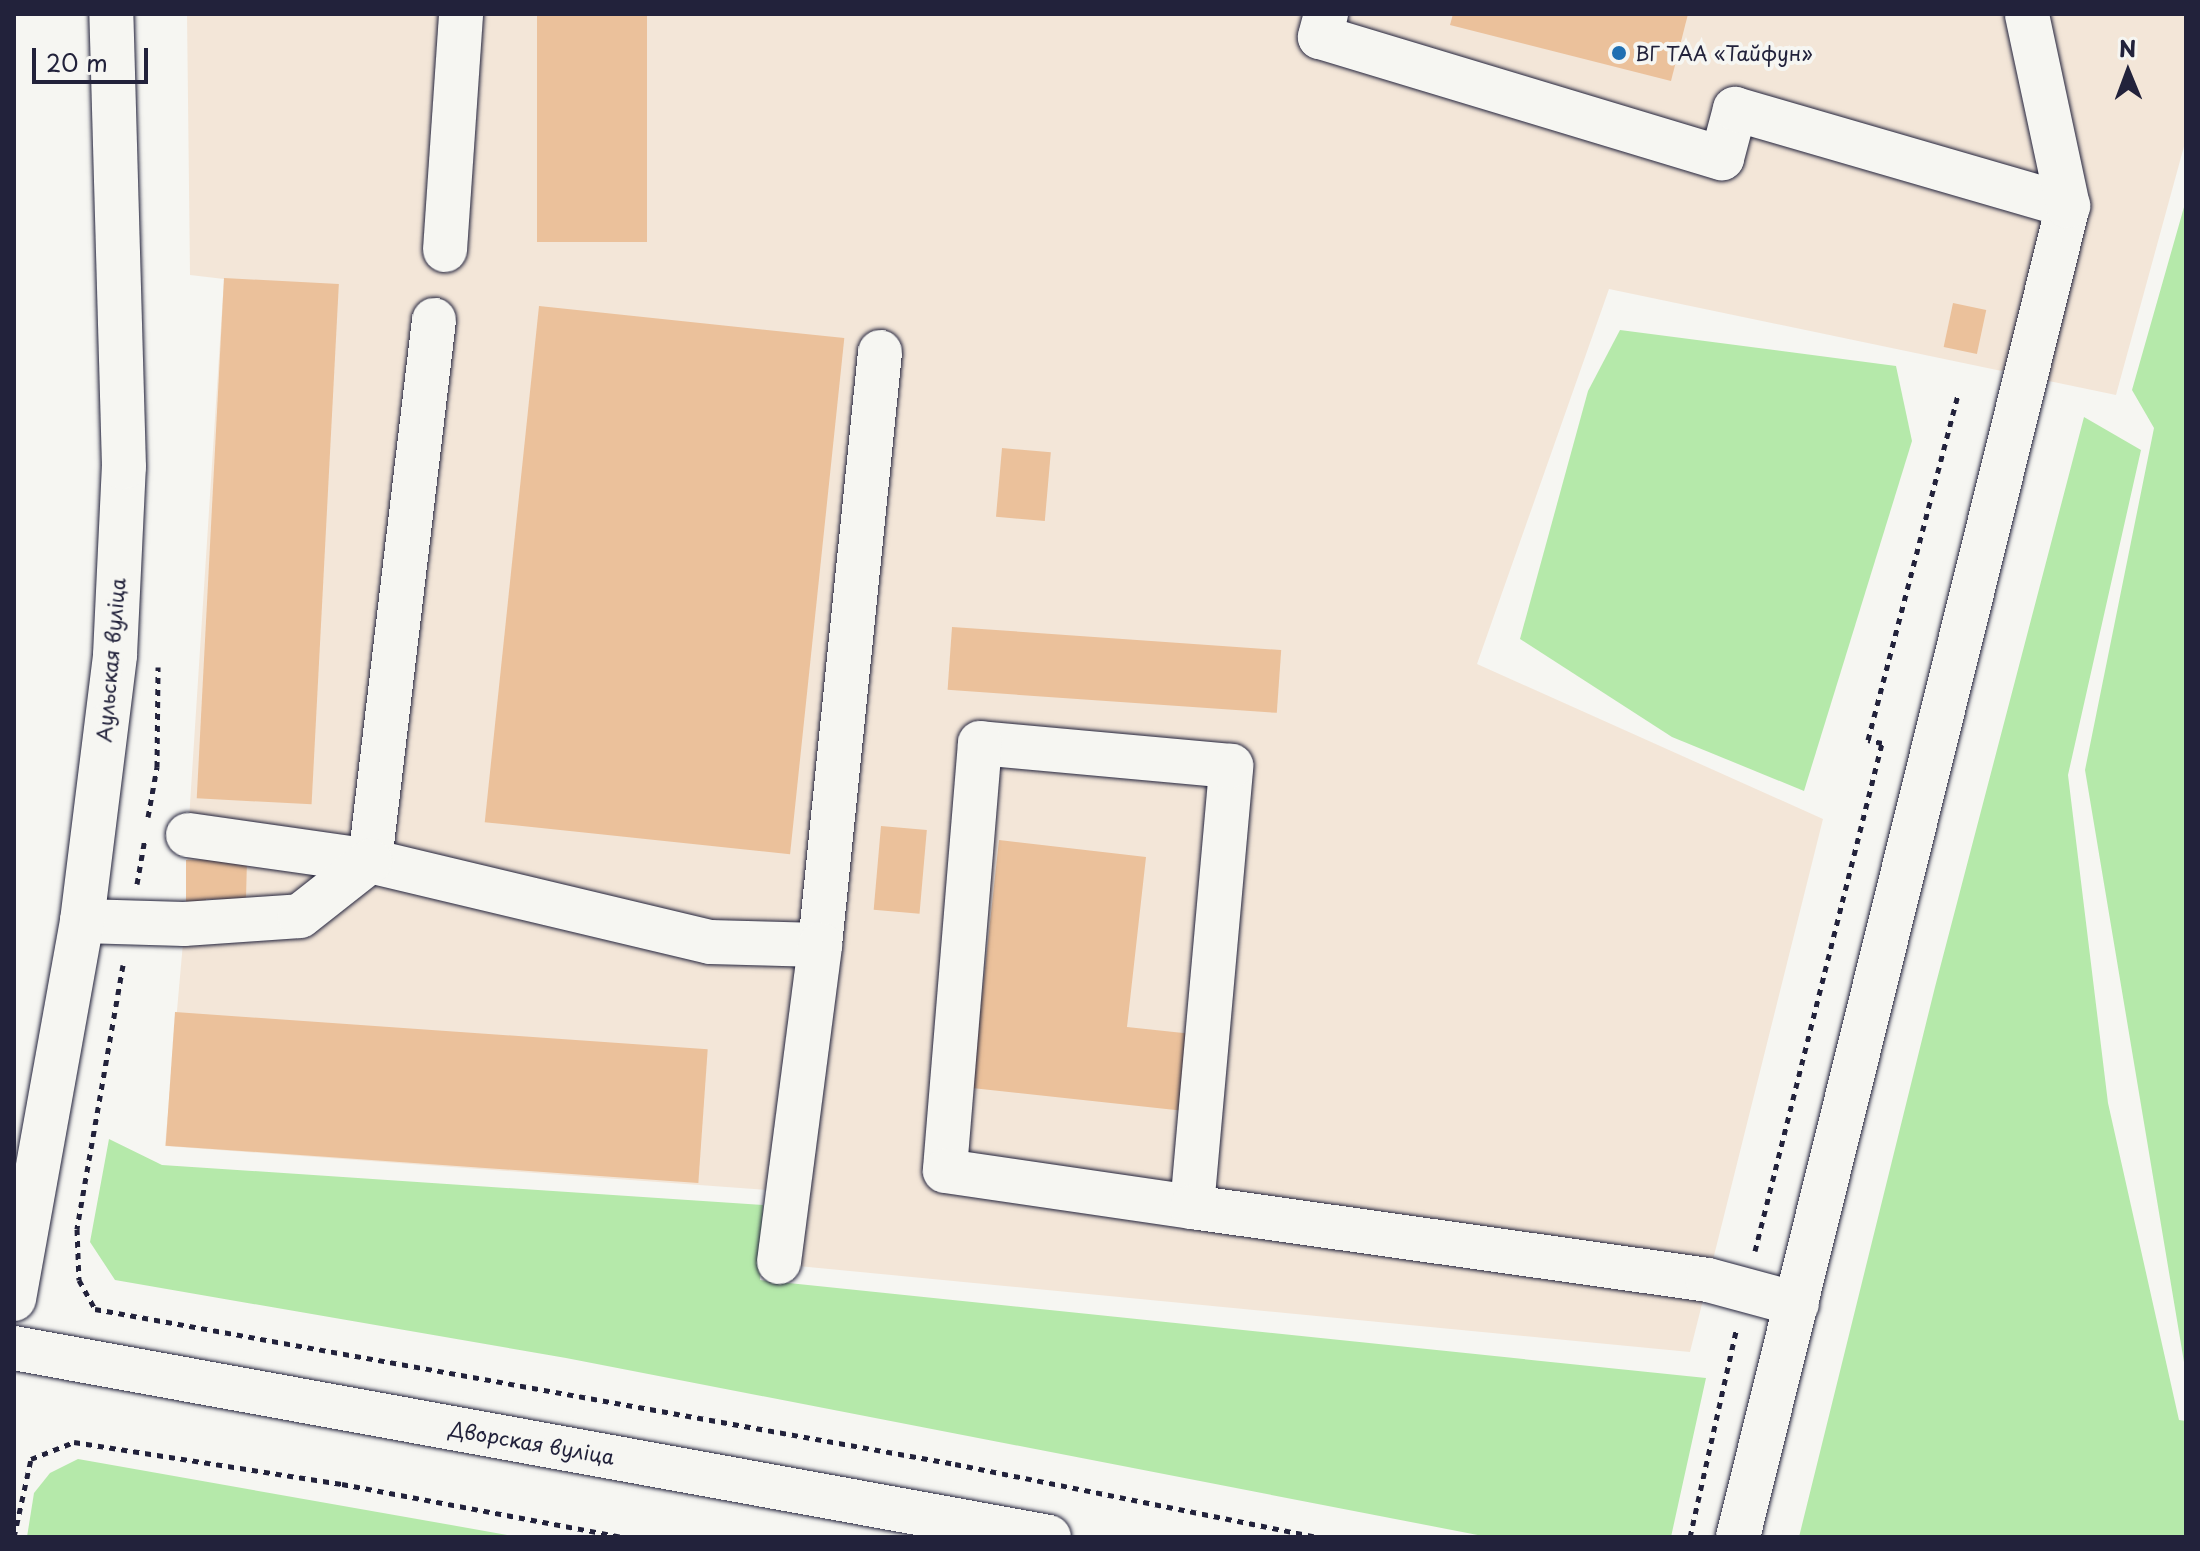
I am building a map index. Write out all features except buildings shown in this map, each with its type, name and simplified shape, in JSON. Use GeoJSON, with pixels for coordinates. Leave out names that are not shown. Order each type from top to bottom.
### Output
{"type":"FeatureCollection","features":[{"type":"Feature","properties":{"kind":"street","name":"Аульская вуліца"},"geometry":{"type":"LineString","coordinates":[[14,1299],[82,921],[115,655],[124,467],[111,14]]}},
{"type":"Feature","properties":{"kind":"street"},"geometry":{"type":"LineString","coordinates":[[445,250],[461,14]]}},
{"type":"Feature","properties":{"kind":"street"},"geometry":{"type":"LineString","coordinates":[[1326,14],[1320,37],[1722,158],[1735,109],[2068,206]]}},
{"type":"Feature","properties":{"kind":"street"},"geometry":{"type":"LineString","coordinates":[[1738,1537],[2068,206],[2027,14]]}},
{"type":"Feature","properties":{"kind":"street"},"geometry":{"type":"LineString","coordinates":[[82,921],[184,924],[300,916],[370,861],[434,320]]}},
{"type":"Feature","properties":{"kind":"street"},"geometry":{"type":"LineString","coordinates":[[779,1262],[820,945],[880,352]]}},
{"type":"Feature","properties":{"kind":"street"},"geometry":{"type":"LineString","coordinates":[[1192,1207],[1231,766],[980,743],[945,1171],[1192,1207],[1708,1280],[1797,1304]]}},
{"type":"Feature","properties":{"kind":"street"},"geometry":{"type":"LineString","coordinates":[[188,835],[370,861],[710,942],[820,945]]}},
{"type":"Feature","properties":{"kind":"street","name":"Дворская вуліца"},"geometry":{"type":"LineString","coordinates":[[14,1348],[1042,1536]]}},
{"type":"Feature","properties":{"kind":"path"},"geometry":{"type":"LineString","coordinates":[[1690,1537],[1745,1290],[1882,743],[1868,740],[1958,395]]}},
{"type":"Feature","properties":{"kind":"path"},"geometry":{"type":"LineString","coordinates":[[95,1309],[955,1464],[1316,1537]]}},
{"type":"Feature","properties":{"kind":"path"},"geometry":{"type":"LineString","coordinates":[[14,1537],[31,1459],[74,1442],[342,1484],[622,1537]]}},
{"type":"Feature","properties":{"kind":"shaded area"},"geometry":{"type":"Polygon","coordinates":[[[187,14],[2186,14],[2186,139],[2116,395],[1609,289],[1477,664],[1823,819],[1690,1352],[798,1266],[807,1193],[165,1146],[186,909],[188,835],[224,279],[190,275],[187,14]]]}},
{"type":"Feature","properties":{"kind":"green space"},"geometry":{"type":"Polygon","coordinates":[[[2186,200],[2186,1374],[2085,770],[2154,428],[2132,390],[2186,200]]]}},
{"type":"Feature","properties":{"kind":"green space"},"geometry":{"type":"Polygon","coordinates":[[[1620,330],[1896,366],[1912,441],[1804,791],[1672,737],[1520,639],[1588,391],[1620,330]]]}},
{"type":"Feature","properties":{"kind":"green space"},"geometry":{"type":"Polygon","coordinates":[[[2084,417],[2141,450],[2068,775],[2108,1103],[2179,1420],[2186,1421],[2186,1537],[1799,1537],[1935,987],[2084,417]]]}},
{"type":"Feature","properties":{"kind":"green space"},"geometry":{"type":"Polygon","coordinates":[[[109,1139],[162,1165],[763,1205],[760,1280],[1706,1378],[1671,1537],[1488,1537],[566,1358],[115,1280],[90,1242],[109,1139]]]}},
{"type":"Feature","properties":{"kind":"green space"},"geometry":{"type":"Polygon","coordinates":[[[78,1459],[519,1537],[27,1537],[34,1493],[50,1473],[78,1459]]]}},
{"type":"Feature","properties":{"kind":"place","name":"ВГ ТАА «Тайфун»"},"geometry":{"type":"Point","coordinates":[1619,53]}}]}
